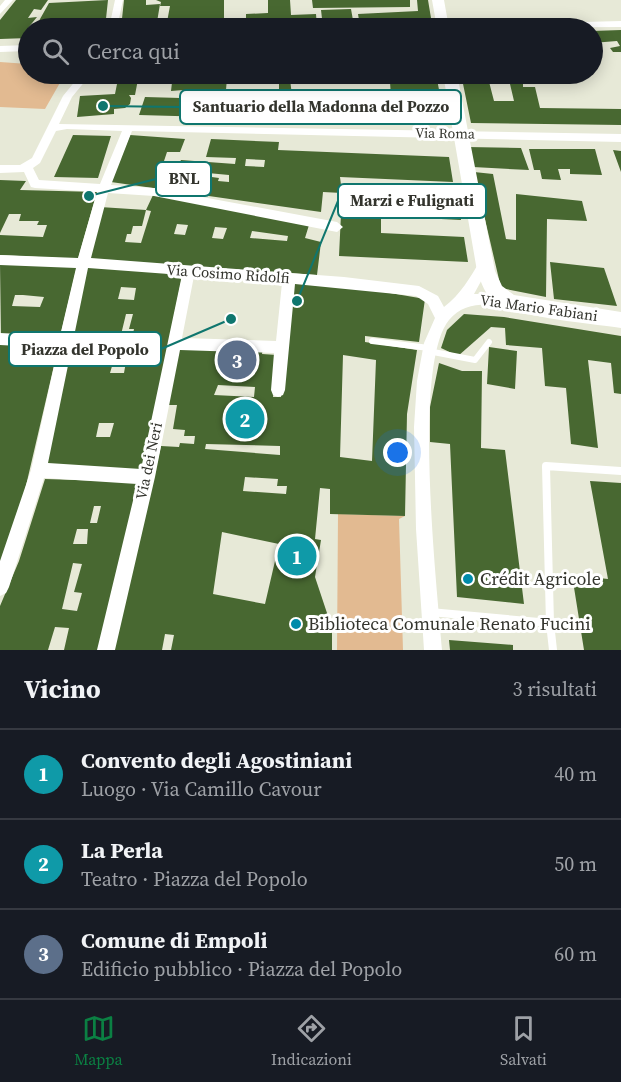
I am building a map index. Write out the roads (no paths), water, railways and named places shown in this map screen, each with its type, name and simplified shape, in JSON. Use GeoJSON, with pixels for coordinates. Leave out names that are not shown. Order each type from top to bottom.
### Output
{"type":"FeatureCollection","features":[{"type":"Feature","properties":{"kind":"main road"},"geometry":{"type":"LineString","coordinates":[[438,0],[441,18]]}},
{"type":"Feature","properties":{"kind":"main road"},"geometry":{"type":"LineString","coordinates":[[452,84],[485,263],[493,289],[504,300]]}},
{"type":"Feature","properties":{"kind":"main road","name":"Via Mario Fabiani"},"geometry":{"type":"LineString","coordinates":[[504,300],[524,306],[621,320]]}},
{"type":"Feature","properties":{"kind":"street"},"geometry":{"type":"LineString","coordinates":[[0,11],[9,0]]}},
{"type":"Feature","properties":{"kind":"street"},"geometry":{"type":"LineString","coordinates":[[115,18],[119,0]]}},
{"type":"Feature","properties":{"kind":"street"},"geometry":{"type":"LineString","coordinates":[[603,24],[621,24]]}},
{"type":"Feature","properties":{"kind":"street"},"geometry":{"type":"LineString","coordinates":[[0,49],[18,48]]}},
{"type":"Feature","properties":{"kind":"street"},"geometry":{"type":"LineString","coordinates":[[0,169],[17,170],[27,167],[36,160],[73,84]]}},
{"type":"Feature","properties":{"kind":"street"},"geometry":{"type":"LineString","coordinates":[[68,96],[78,84]]}},
{"type":"Feature","properties":{"kind":"street","name":"Via Roma"},"geometry":{"type":"LineString","coordinates":[[52,128],[67,126],[621,138]]}},
{"type":"Feature","properties":{"kind":"street"},"geometry":{"type":"LineString","coordinates":[[0,587],[39,471],[102,188],[128,128]]}},
{"type":"Feature","properties":{"kind":"street"},"geometry":{"type":"LineString","coordinates":[[27,167],[35,184],[154,192],[337,227]]}},
{"type":"Feature","properties":{"kind":"street","name":"Via Cosimo Ridolfi"},"geometry":{"type":"LineString","coordinates":[[0,260],[344,282],[418,291],[433,300],[442,317]]}},
{"type":"Feature","properties":{"kind":"street"},"geometry":{"type":"LineString","coordinates":[[433,650],[422,492],[423,386],[433,332],[442,317],[458,305],[470,290],[485,263]]}},
{"type":"Feature","properties":{"kind":"street","name":"Via dei Neri"},"geometry":{"type":"LineString","coordinates":[[106,650],[147,477],[189,271]]}},
{"type":"Feature","properties":{"kind":"street"},"geometry":{"type":"LineString","coordinates":[[278,390],[289,279]]}},
{"type":"Feature","properties":{"kind":"street","name":"Via Mario Fabiani"},"geometry":{"type":"LineString","coordinates":[[458,305],[469,299],[504,300]]}},
{"type":"Feature","properties":{"kind":"street"},"geometry":{"type":"LineString","coordinates":[[0,339],[67,342]]}},
{"type":"Feature","properties":{"kind":"street"},"geometry":{"type":"LineString","coordinates":[[173,344],[282,347]]}},
{"type":"Feature","properties":{"kind":"street"},"geometry":{"type":"LineString","coordinates":[[39,471],[147,477]]}},
{"type":"Feature","properties":{"kind":"lane"},"geometry":{"type":"LineString","coordinates":[[372,340],[429,349],[452,357],[475,360],[489,342]]}},
{"type":"Feature","properties":{"kind":"lane"},"geometry":{"type":"LineString","coordinates":[[553,650],[550,623],[546,466],[621,471]]}},
{"type":"Feature","properties":{"kind":"lane"},"geometry":{"type":"LineString","coordinates":[[430,612],[550,623]]}},
{"type":"Feature","properties":{"kind":"place","name":"Santuario della Madonna del Pozzo"},"geometry":{"type":"Point","coordinates":[103,106]}},
{"type":"Feature","properties":{"kind":"place","name":"BNL"},"geometry":{"type":"Point","coordinates":[89,196]}},
{"type":"Feature","properties":{"kind":"place","name":"Marzi e Fulignati"},"geometry":{"type":"Point","coordinates":[297,301]}},
{"type":"Feature","properties":{"kind":"place","name":"Piazza del Popolo"},"geometry":{"type":"Point","coordinates":[231,319]}},
{"type":"Feature","properties":{"kind":"place","name":"Comune di Empoli"},"geometry":{"type":"Point","coordinates":[237,360]}},
{"type":"Feature","properties":{"kind":"place","name":"La Perla"},"geometry":{"type":"Point","coordinates":[245,419]}},
{"type":"Feature","properties":{"kind":"place","name":"Convento degli Agostiniani"},"geometry":{"type":"Point","coordinates":[297,556]}},
{"type":"Feature","properties":{"kind":"place","name":"Crédit Agricole"},"geometry":{"type":"Point","coordinates":[468,579]}},
{"type":"Feature","properties":{"kind":"place","name":"Biblioteca Comunale Renato Fucini"},"geometry":{"type":"Point","coordinates":[296,624]}}]}
